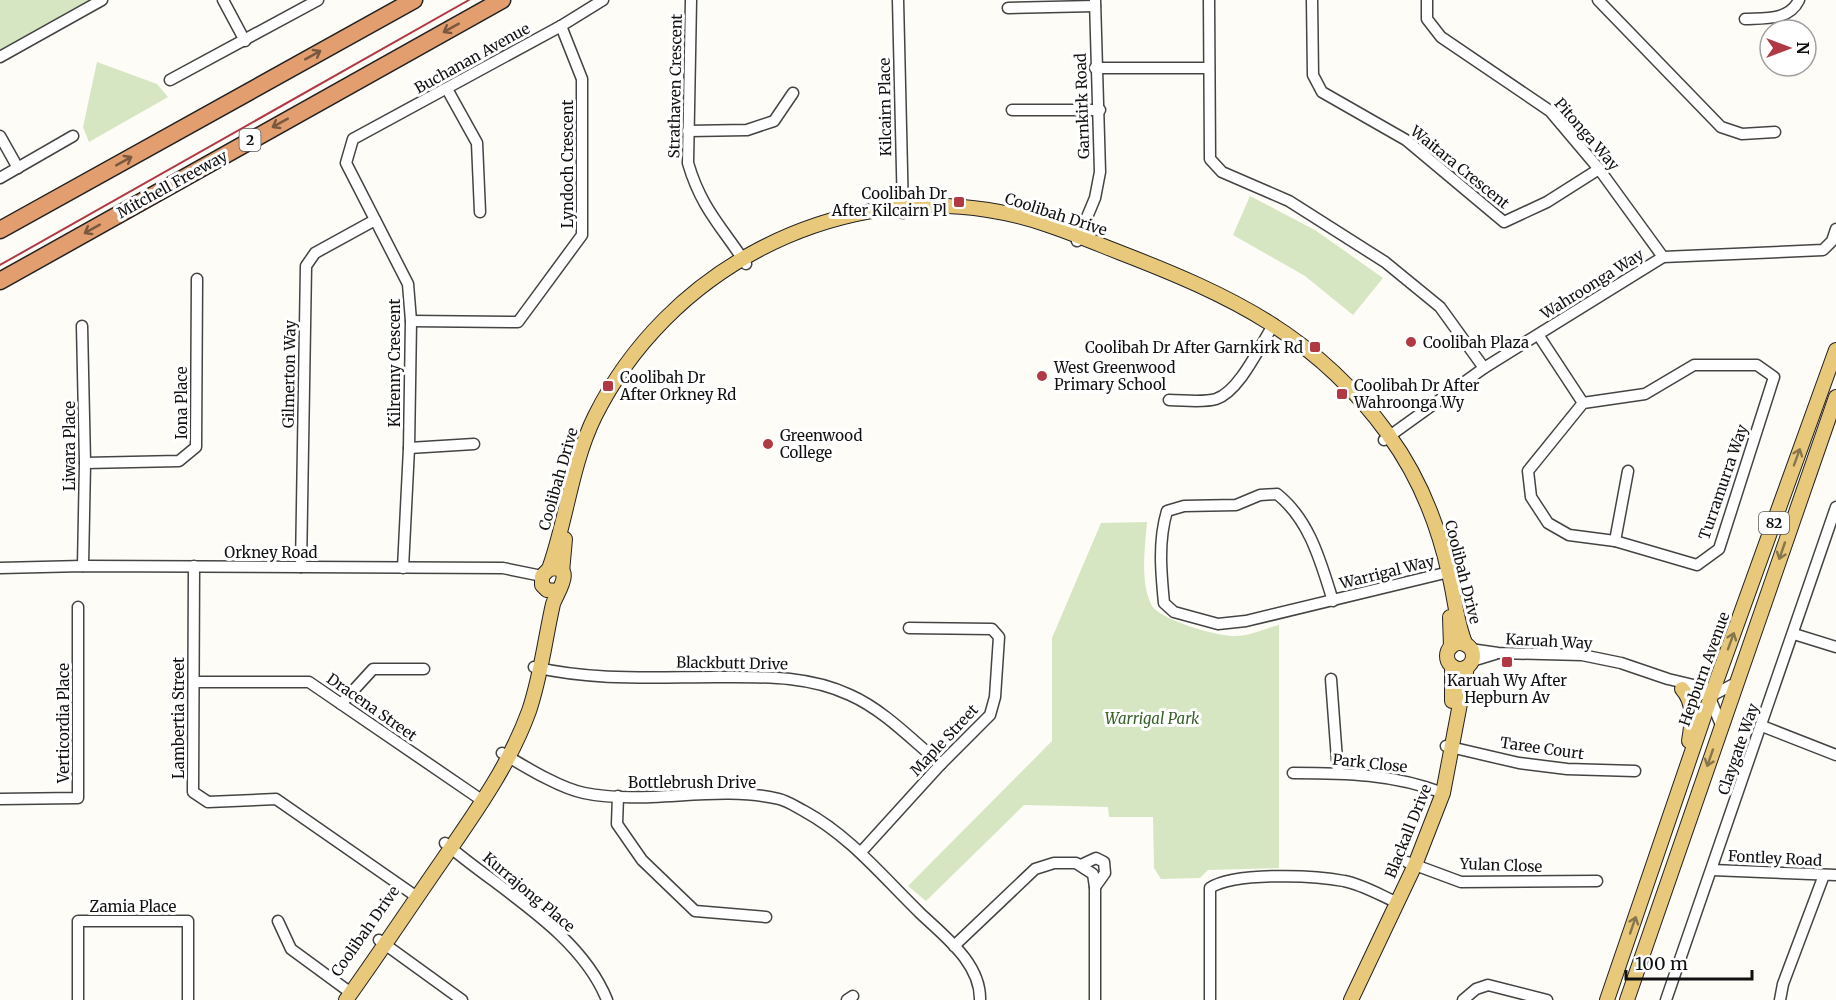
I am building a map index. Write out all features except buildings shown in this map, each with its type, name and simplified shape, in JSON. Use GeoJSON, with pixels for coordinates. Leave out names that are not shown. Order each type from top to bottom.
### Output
{"type":"FeatureCollection","features":[{"type":"Feature","properties":{"kind":"highway"},"geometry":{"type":"LineString","coordinates":[[0,230],[414,0]]}},
{"type":"Feature","properties":{"kind":"highway","name":"Mitchell Freeway"},"geometry":{"type":"LineString","coordinates":[[0,281],[502,0]]}},
{"type":"Feature","properties":{"kind":"main road","name":"Coolibah Drive"},"geometry":{"type":"LineString","coordinates":[[337,1000],[348,994],[381,942],[480,799],[529,710],[551,579],[581,469],[599,424],[613,400],[646,352],[680,315],[744,261],[819,230],[903,209],[997,218],[1078,239],[1271,328],[1339,386],[1387,438],[1418,502],[1445,573],[1469,655]]}},
{"type":"Feature","properties":{"kind":"main road","name":"Hepburn Avenue"},"geometry":{"type":"LineString","coordinates":[[1607,1000],[1711,696],[1836,350]]}},
{"type":"Feature","properties":{"kind":"main road","name":"82"},"geometry":{"type":"LineString","coordinates":[[1627,1000],[1836,397]]}},
{"type":"Feature","properties":{"kind":"main road","name":"Coolibah Drive"},"geometry":{"type":"LineString","coordinates":[[1445,573],[1452,647],[1448,655],[1452,666]]}},
{"type":"Feature","properties":{"kind":"main road"},"geometry":{"type":"LineString","coordinates":[[1452,647],[1458,644],[1469,655],[1458,669],[1452,666]]}},
{"type":"Feature","properties":{"kind":"main road","name":"Blackall Drive"},"geometry":{"type":"LineString","coordinates":[[1344,1000],[1411,863],[1439,791],[1469,655]]}},
{"type":"Feature","properties":{"kind":"main road","name":"Blackall Drive"},"geometry":{"type":"LineString","coordinates":[[1450,747],[1452,666]]}},
{"type":"Feature","properties":{"kind":"main road"},"geometry":{"type":"LineString","coordinates":[[1676,799],[1677,777],[1690,740],[1692,721],[1689,696],[1682,688]]}},
{"type":"Feature","properties":{"kind":"main road","name":"Blackall Drive"},"geometry":{"type":"LineString","coordinates":[[1351,1000],[1392,900]]}},
{"type":"Feature","properties":{"kind":"street"},"geometry":{"type":"LineString","coordinates":[[0,57],[102,0]]}},
{"type":"Feature","properties":{"kind":"street"},"geometry":{"type":"LineString","coordinates":[[223,0],[245,41]]}},
{"type":"Feature","properties":{"kind":"street"},"geometry":{"type":"LineString","coordinates":[[170,80],[318,0]]}},
{"type":"Feature","properties":{"kind":"street","name":"Buchanan Avenue"},"geometry":{"type":"LineString","coordinates":[[353,139],[561,26],[603,0]]}},
{"type":"Feature","properties":{"kind":"street","name":"Strathaven Crescent"},"geometry":{"type":"LineString","coordinates":[[692,0],[688,163],[695,188],[710,217],[744,261]]}},
{"type":"Feature","properties":{"kind":"street","name":"Kilcairn Place"},"geometry":{"type":"LineString","coordinates":[[898,0],[903,209]]}},
{"type":"Feature","properties":{"kind":"street"},"geometry":{"type":"LineString","coordinates":[[1209,0],[1210,159],[1222,172],[1289,201],[1385,262],[1440,307],[1484,368]]}},
{"type":"Feature","properties":{"kind":"street","name":"Waitara Crescent"},"geometry":{"type":"LineString","coordinates":[[1312,0],[1313,75],[1322,92],[1406,140],[1504,222],[1547,202],[1599,169]]}},
{"type":"Feature","properties":{"kind":"street","name":"Pitonga Way"},"geometry":{"type":"LineString","coordinates":[[1427,0],[1427,19],[1441,37],[1550,111],[1599,169],[1663,257]]}},
{"type":"Feature","properties":{"kind":"street"},"geometry":{"type":"LineString","coordinates":[[1598,0],[1721,127],[1742,134],[1775,132]]}},
{"type":"Feature","properties":{"kind":"street"},"geometry":{"type":"LineString","coordinates":[[1745,19],[1780,17],[1796,6],[1798,0]]}},
{"type":"Feature","properties":{"kind":"street"},"geometry":{"type":"LineString","coordinates":[[1008,8],[1095,3]]}},
{"type":"Feature","properties":{"kind":"street","name":"Garnkirk Road"},"geometry":{"type":"LineString","coordinates":[[1078,239],[1099,185],[1100,111],[1095,68],[1095,3]]}},
{"type":"Feature","properties":{"kind":"street","name":"Lyndoch Crescent"},"geometry":{"type":"LineString","coordinates":[[411,321],[518,322],[582,234],[582,79],[561,26]]}},
{"type":"Feature","properties":{"kind":"street"},"geometry":{"type":"LineString","coordinates":[[1095,68],[1209,68]]}},
{"type":"Feature","properties":{"kind":"street"},"geometry":{"type":"LineString","coordinates":[[447,89],[477,143],[480,212]]}},
{"type":"Feature","properties":{"kind":"street"},"geometry":{"type":"LineString","coordinates":[[688,131],[747,130],[774,121],[793,93]]}},
{"type":"Feature","properties":{"kind":"street"},"geometry":{"type":"LineString","coordinates":[[1012,110],[1100,111]]}},
{"type":"Feature","properties":{"kind":"street"},"geometry":{"type":"LineString","coordinates":[[0,136],[18,168]]}},
{"type":"Feature","properties":{"kind":"street"},"geometry":{"type":"LineString","coordinates":[[0,178],[73,136]]}},
{"type":"Feature","properties":{"kind":"street","name":"Kilrenny Crescent"},"geometry":{"type":"LineString","coordinates":[[353,139],[346,163],[408,284],[411,321],[409,448],[403,568]]}},
{"type":"Feature","properties":{"kind":"street","name":"Gilmerton Way"},"geometry":{"type":"LineString","coordinates":[[301,567],[306,266],[315,253],[375,220]]}},
{"type":"Feature","properties":{"kind":"street","name":"Wahroonga Way"},"geometry":{"type":"LineString","coordinates":[[1387,438],[1484,368],[1663,257],[1823,250],[1832,241],[1836,229]]}},
{"type":"Feature","properties":{"kind":"street","name":"Iona Place"},"geometry":{"type":"LineString","coordinates":[[84,463],[179,461],[196,447],[197,279]]}},
{"type":"Feature","properties":{"kind":"street","name":"Liwara Place"},"geometry":{"type":"LineString","coordinates":[[82,326],[83,566]]}},
{"type":"Feature","properties":{"kind":"street"},"geometry":{"type":"LineString","coordinates":[[1169,400],[1208,400],[1224,395],[1236,385],[1271,328]]}},
{"type":"Feature","properties":{"kind":"street"},"geometry":{"type":"LineString","coordinates":[[1539,336],[1583,403]]}},
{"type":"Feature","properties":{"kind":"street","name":"Turramurra Way"},"geometry":{"type":"LineString","coordinates":[[1694,364],[1757,364],[1774,377],[1719,549],[1696,565],[1615,541],[1569,535],[1548,523],[1531,497],[1528,471],[1583,403],[1645,394],[1694,364]]}},
{"type":"Feature","properties":{"kind":"street"},"geometry":{"type":"LineString","coordinates":[[409,448],[474,444]]}},
{"type":"Feature","properties":{"kind":"street"},"geometry":{"type":"LineString","coordinates":[[1615,541],[1628,471]]}},
{"type":"Feature","properties":{"kind":"street","name":"Warrigal Way"},"geometry":{"type":"LineString","coordinates":[[1333,601],[1317,551],[1290,504],[1277,494],[1260,495],[1236,505],[1184,506],[1167,511],[1163,527],[1161,565],[1164,603],[1174,612],[1218,624],[1246,621],[1333,601],[1445,573]]}},
{"type":"Feature","properties":{"kind":"street","name":"Claygate Way"},"geometry":{"type":"LineString","coordinates":[[1666,1000],[1836,507]]}},
{"type":"Feature","properties":{"kind":"street","name":"Orkney Road"},"geometry":{"type":"LineString","coordinates":[[0,568],[194,566],[503,568],[551,579]]}},
{"type":"Feature","properties":{"kind":"street","name":"Lambertia Street"},"geometry":{"type":"LineString","coordinates":[[194,566],[193,792],[208,802],[276,799],[414,895]]}},
{"type":"Feature","properties":{"kind":"street","name":"Verticordia Place"},"geometry":{"type":"LineString","coordinates":[[0,800],[78,798],[78,607]]}},
{"type":"Feature","properties":{"kind":"street","name":"Maple Street"},"geometry":{"type":"LineString","coordinates":[[861,852],[941,764],[990,716],[995,697],[999,637],[992,629],[909,628]]}},
{"type":"Feature","properties":{"kind":"street"},"geometry":{"type":"LineString","coordinates":[[1794,634],[1836,647]]}},
{"type":"Feature","properties":{"kind":"street","name":"Karuah Way"},"geometry":{"type":"LineString","coordinates":[[1469,655],[1498,653],[1582,655],[1621,663],[1668,679],[1706,688],[1711,696]]}},
{"type":"Feature","properties":{"kind":"street","name":"Blackbutt Drive"},"geometry":{"type":"LineString","coordinates":[[537,668],[601,678],[783,676],[816,683],[852,695],[885,718],[941,764]]}},
{"type":"Feature","properties":{"kind":"street"},"geometry":{"type":"LineString","coordinates":[[340,704],[373,669],[424,669]]}},
{"type":"Feature","properties":{"kind":"street"},"geometry":{"type":"LineString","coordinates":[[1331,679],[1338,773]]}},
{"type":"Feature","properties":{"kind":"street","name":"Karuah Way"},"geometry":{"type":"LineString","coordinates":[[1668,679],[1682,688],[1711,696]]}},
{"type":"Feature","properties":{"kind":"street","name":"Dracena Street"},"geometry":{"type":"LineString","coordinates":[[194,682],[309,682],[480,799]]}},
{"type":"Feature","properties":{"kind":"street"},"geometry":{"type":"LineString","coordinates":[[1721,725],[1711,696],[1736,683]]}},
{"type":"Feature","properties":{"kind":"street"},"geometry":{"type":"LineString","coordinates":[[1762,726],[1836,755]]}},
{"type":"Feature","properties":{"kind":"street","name":"Taree Court"},"geometry":{"type":"LineString","coordinates":[[1450,747],[1519,763],[1567,769],[1635,771]]}},
{"type":"Feature","properties":{"kind":"street","name":"Bottlebrush Drive"},"geometry":{"type":"LineString","coordinates":[[506,755],[573,790],[618,796],[734,794],[781,799],[824,822],[861,852],[954,946],[970,966],[980,992],[980,1000]]}},
{"type":"Feature","properties":{"kind":"street","name":"Park Close"},"geometry":{"type":"LineString","coordinates":[[1293,773],[1338,773],[1399,778],[1439,791]]}},
{"type":"Feature","properties":{"kind":"street"},"geometry":{"type":"LineString","coordinates":[[618,796],[617,824],[642,860],[695,911],[766,917]]}},
{"type":"Feature","properties":{"kind":"street","name":"Kurrajong Place"},"geometry":{"type":"LineString","coordinates":[[448,846],[552,926],[586,965],[607,1000]]}},
{"type":"Feature","properties":{"kind":"street"},"geometry":{"type":"LineString","coordinates":[[954,946],[1035,869],[1054,863],[1081,865],[1096,858],[1104,862],[1105,873],[1095,887]]}},
{"type":"Feature","properties":{"kind":"street","name":"Yulan Close"},"geometry":{"type":"LineString","coordinates":[[1411,863],[1461,882],[1597,881]]}},
{"type":"Feature","properties":{"kind":"street"},"geometry":{"type":"LineString","coordinates":[[1081,865],[1093,874],[1095,887],[1095,1000]]}},
{"type":"Feature","properties":{"kind":"street","name":"Fontley Road"},"geometry":{"type":"LineString","coordinates":[[1712,870],[1836,875]]}},
{"type":"Feature","properties":{"kind":"street"},"geometry":{"type":"LineString","coordinates":[[1780,1000],[1783,984],[1824,875]]}},
{"type":"Feature","properties":{"kind":"street"},"geometry":{"type":"LineString","coordinates":[[1210,1000],[1210,888],[1220,881],[1263,876],[1345,881],[1392,900]]}},
{"type":"Feature","properties":{"kind":"street","name":"Zamia Place"},"geometry":{"type":"LineString","coordinates":[[78,1000],[78,921],[188,921],[188,1000]]}},
{"type":"Feature","properties":{"kind":"street"},"geometry":{"type":"LineString","coordinates":[[279,921],[291,949],[348,994]]}},
{"type":"Feature","properties":{"kind":"street"},"geometry":{"type":"LineString","coordinates":[[381,942],[462,1000]]}},
{"type":"Feature","properties":{"kind":"street"},"geometry":{"type":"LineString","coordinates":[[1463,1000],[1476,989],[1488,985],[1547,1000]]}},
{"type":"Feature","properties":{"kind":"green space"},"geometry":{"type":"Polygon","coordinates":[[[0,0],[91,0],[0,52],[0,0]]]}},
{"type":"Feature","properties":{"kind":"green space"},"geometry":{"type":"Polygon","coordinates":[[[97,62],[157,84],[168,97],[89,142],[83,127],[97,62]]]}},
{"type":"Feature","properties":{"kind":"green space"},"geometry":{"type":"Polygon","coordinates":[[[1250,196],[1315,230],[1383,278],[1353,315],[1305,276],[1233,235],[1250,196]]]}},
{"type":"Feature","properties":{"kind":"green space","name":"Warrigal Park"},"geometry":{"type":"Polygon","coordinates":[[[1147,522],[1144,553],[1145,585],[1151,604],[1156,610],[1189,626],[1227,636],[1246,635],[1279,625],[1279,868],[1208,870],[1200,878],[1161,879],[1154,868],[1153,817],[1109,817],[1108,807],[1024,805],[926,901],[908,886],[1052,741],[1052,638],[1101,523],[1147,522]]]}},
{"type":"Feature","properties":{"kind":"railway"},"geometry":{"type":"LineString","coordinates":[[0,265],[469,0]]}},
{"type":"Feature","properties":{"kind":"place","name":"Coolibah Dr After Kilcairn Pl"},"geometry":{"type":"Point","coordinates":[959,202]}},
{"type":"Feature","properties":{"kind":"place","name":"Coolibah Plaza"},"geometry":{"type":"Point","coordinates":[1411,342]}},
{"type":"Feature","properties":{"kind":"place","name":"Coolibah Dr After Garnkirk Rd"},"geometry":{"type":"Point","coordinates":[1315,347]}},
{"type":"Feature","properties":{"kind":"place","name":"West Greenwood Primary School"},"geometry":{"type":"Point","coordinates":[1042,376]}},
{"type":"Feature","properties":{"kind":"place","name":"Coolibah Dr After Orkney Rd"},"geometry":{"type":"Point","coordinates":[608,386]}},
{"type":"Feature","properties":{"kind":"place","name":"Coolibah Dr After Wahroonga Wy"},"geometry":{"type":"Point","coordinates":[1342,394]}},
{"type":"Feature","properties":{"kind":"place","name":"Greenwood College"},"geometry":{"type":"Point","coordinates":[768,444]}},
{"type":"Feature","properties":{"kind":"place","name":"Karuah Wy After Hepburn Av"},"geometry":{"type":"Point","coordinates":[1507,662]}}]}
